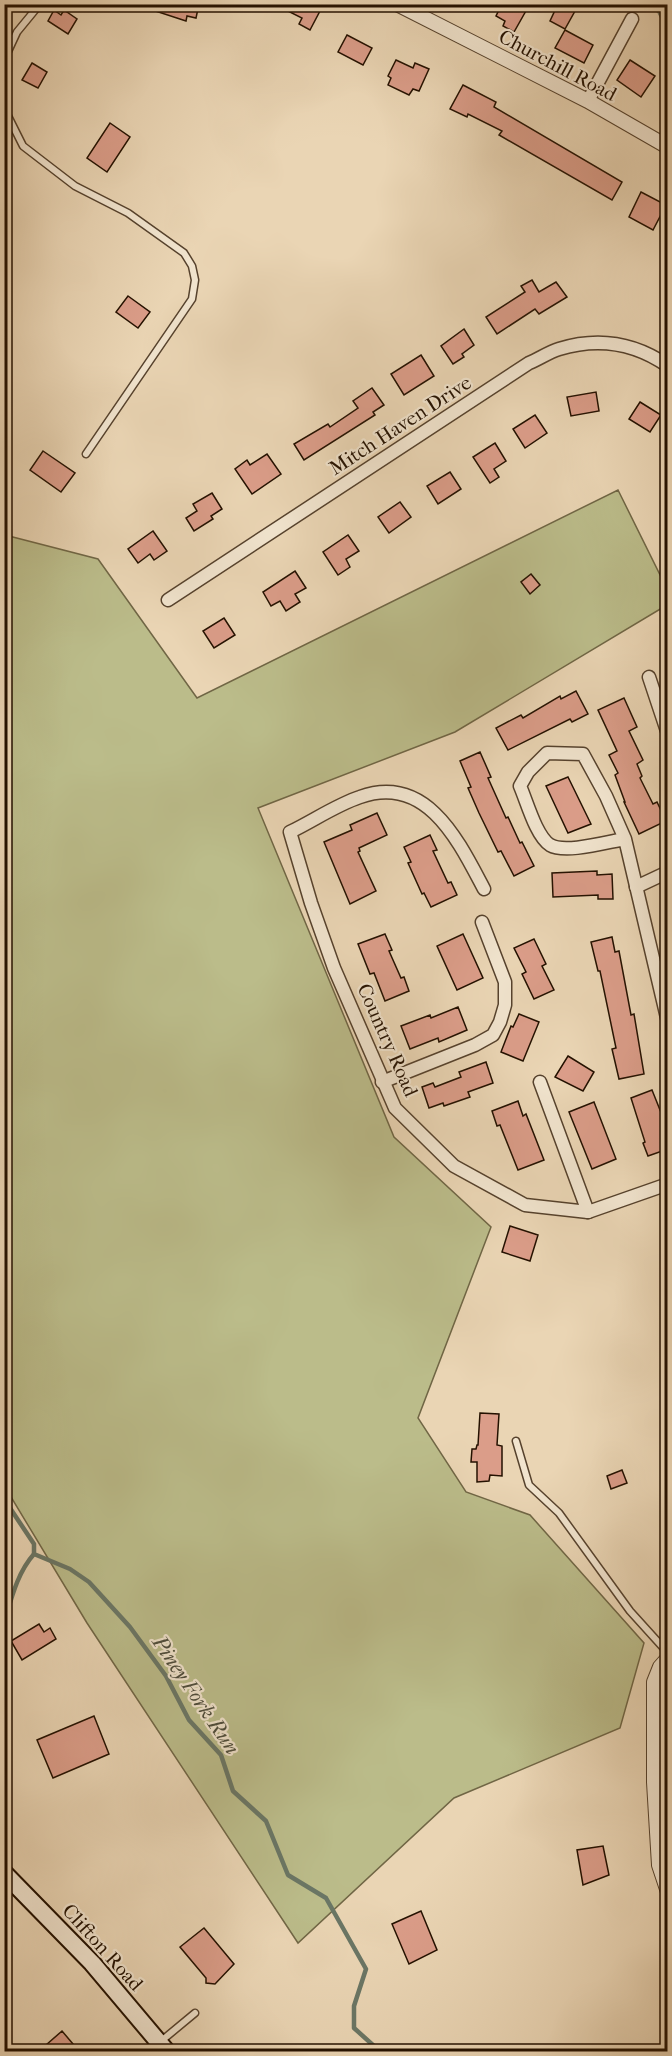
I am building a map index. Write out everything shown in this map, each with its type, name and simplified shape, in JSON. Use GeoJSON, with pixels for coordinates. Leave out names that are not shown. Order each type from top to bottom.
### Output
{"type":"FeatureCollection","features":[{"type":"Feature","properties":{"kind":"main road","name":"Clifton Road"},"geometry":{"type":"LineString","coordinates":[[4,1873],[92,1963],[163,2047]]}},
{"type":"Feature","properties":{"kind":"street","name":"Churchill Road"},"geometry":{"type":"LineString","coordinates":[[397,4],[588,101],[668,147]]}},
{"type":"Feature","properties":{"kind":"street"},"geometry":{"type":"LineString","coordinates":[[588,101],[632,19]]}},
{"type":"Feature","properties":{"kind":"street","name":"Mitch Haven Drive"},"geometry":{"type":"LineString","coordinates":[[168,600],[529,363],[559,349],[592,342],[626,345],[651,354],[668,366]]}},
{"type":"Feature","properties":{"kind":"street"},"geometry":{"type":"LineString","coordinates":[[649,677],[668,735]]}},
{"type":"Feature","properties":{"kind":"street"},"geometry":{"type":"LineString","coordinates":[[625,839],[568,848],[550,845],[539,831],[520,786],[528,772],[547,753],[583,754],[606,796],[625,839],[668,1022]]}},
{"type":"Feature","properties":{"kind":"street","name":"Country Road"},"geometry":{"type":"LineString","coordinates":[[484,889],[457,839],[439,815],[417,800],[393,792],[361,796],[290,832],[311,903],[334,968],[382,1082],[395,1108],[454,1167],[525,1205],[588,1212],[668,1184]]}},
{"type":"Feature","properties":{"kind":"street"},"geometry":{"type":"LineString","coordinates":[[636,886],[668,872]]}},
{"type":"Feature","properties":{"kind":"street"},"geometry":{"type":"LineString","coordinates":[[382,1082],[475,1045],[493,1035],[505,1005],[505,982],[482,922]]}},
{"type":"Feature","properties":{"kind":"street"},"geometry":{"type":"LineString","coordinates":[[540,1082],[588,1212]]}},
{"type":"Feature","properties":{"kind":"street"},"geometry":{"type":"LineString","coordinates":[[668,1658],[660,1667],[654,1682],[654,1782],[659,1865],[668,1892]]}},
{"type":"Feature","properties":{"kind":"lane"},"geometry":{"type":"LineString","coordinates":[[4,60],[17,32],[40,4]]}},
{"type":"Feature","properties":{"kind":"lane"},"geometry":{"type":"LineString","coordinates":[[4,108],[23,146],[75,186],[128,213],[184,253],[192,266],[195,280],[192,299],[86,453]]}},
{"type":"Feature","properties":{"kind":"lane"},"geometry":{"type":"LineString","coordinates":[[516,1441],[529,1485],[559,1514],[630,1611],[668,1653]]}},
{"type":"Feature","properties":{"kind":"lane"},"geometry":{"type":"LineString","coordinates":[[163,2047],[195,2013]]}},
{"type":"Feature","properties":{"kind":"green space"},"geometry":{"type":"Polygon","coordinates":[[[618,490],[667,589],[667,605],[455,732],[258,808],[394,1137],[491,1227],[418,1418],[466,1492],[530,1515],[644,1643],[620,1728],[454,1798],[298,1943],[87,1623],[5,1487],[5,535],[98,559],[197,698],[618,490]]]}},
{"type":"Feature","properties":{"kind":"building"},"geometry":{"type":"Polygon","coordinates":[[[140,4],[199,4],[196,18],[187,16],[186,21],[140,6],[140,4]]]}},
{"type":"Feature","properties":{"kind":"building"},"geometry":{"type":"Polygon","coordinates":[[[274,4],[312,4],[321,9],[310,30],[299,24],[302,18],[274,4]]]}},
{"type":"Feature","properties":{"kind":"building"},"geometry":{"type":"Polygon","coordinates":[[[502,4],[519,4],[527,9],[514,32],[503,26],[505,21],[496,16],[502,4]]]}},
{"type":"Feature","properties":{"kind":"building"},"geometry":{"type":"Polygon","coordinates":[[[558,4],[563,4],[575,11],[565,29],[550,21],[558,4]]]}},
{"type":"Feature","properties":{"kind":"building"},"geometry":{"type":"Polygon","coordinates":[[[54,10],[61,15],[64,10],[77,19],[68,34],[48,21],[54,10]]]}},
{"type":"Feature","properties":{"kind":"building"},"geometry":{"type":"Polygon","coordinates":[[[565,30],[593,45],[584,63],[555,48],[565,30]]]}},
{"type":"Feature","properties":{"kind":"building"},"geometry":{"type":"Polygon","coordinates":[[[347,35],[372,48],[363,65],[338,52],[347,35]]]}},
{"type":"Feature","properties":{"kind":"building"},"geometry":{"type":"Polygon","coordinates":[[[396,60],[413,68],[415,63],[429,69],[419,91],[413,89],[409,95],[388,85],[391,78],[388,76],[396,60]]]}},
{"type":"Feature","properties":{"kind":"building"},"geometry":{"type":"Polygon","coordinates":[[[630,60],[655,76],[641,97],[617,80],[630,60]]]}},
{"type":"Feature","properties":{"kind":"building"},"geometry":{"type":"Polygon","coordinates":[[[32,63],[47,72],[38,88],[22,80],[32,63]]]}},
{"type":"Feature","properties":{"kind":"building"},"geometry":{"type":"Polygon","coordinates":[[[463,85],[496,102],[494,107],[622,182],[612,200],[499,135],[502,131],[468,114],[467,117],[450,109],[463,85]]]}},
{"type":"Feature","properties":{"kind":"building"},"geometry":{"type":"Polygon","coordinates":[[[110,123],[130,137],[107,172],[87,158],[110,123]]]}},
{"type":"Feature","properties":{"kind":"building"},"geometry":{"type":"Polygon","coordinates":[[[641,192],[666,205],[653,230],[629,217],[641,192]]]}},
{"type":"Feature","properties":{"kind":"building"},"geometry":{"type":"Polygon","coordinates":[[[532,280],[539,292],[556,282],[567,297],[539,314],[535,309],[497,334],[486,317],[525,292],[521,286],[532,280]]]}},
{"type":"Feature","properties":{"kind":"building"},"geometry":{"type":"Polygon","coordinates":[[[128,296],[150,312],[138,328],[116,312],[128,296]]]}},
{"type":"Feature","properties":{"kind":"building"},"geometry":{"type":"Polygon","coordinates":[[[464,329],[474,345],[462,354],[464,357],[453,364],[441,346],[464,329]]]}},
{"type":"Feature","properties":{"kind":"building"},"geometry":{"type":"Polygon","coordinates":[[[421,355],[434,376],[404,395],[391,374],[421,355]]]}},
{"type":"Feature","properties":{"kind":"building"},"geometry":{"type":"Polygon","coordinates":[[[372,388],[384,405],[373,412],[375,415],[304,460],[294,444],[328,424],[330,427],[358,408],[353,401],[372,388]]]}},
{"type":"Feature","properties":{"kind":"building"},"geometry":{"type":"Polygon","coordinates":[[[596,392],[599,411],[571,416],[567,397],[596,392]]]}},
{"type":"Feature","properties":{"kind":"building"},"geometry":{"type":"Polygon","coordinates":[[[640,402],[661,415],[650,432],[629,419],[640,402]]]}},
{"type":"Feature","properties":{"kind":"building"},"geometry":{"type":"Polygon","coordinates":[[[535,415],[547,433],[525,448],[513,429],[535,415]]]}},
{"type":"Feature","properties":{"kind":"building"},"geometry":{"type":"Polygon","coordinates":[[[495,443],[506,461],[494,469],[499,477],[490,483],[473,457],[495,443]]]}},
{"type":"Feature","properties":{"kind":"building"},"geometry":{"type":"Polygon","coordinates":[[[43,451],[75,473],[61,492],[30,470],[43,451]]]}},
{"type":"Feature","properties":{"kind":"building"},"geometry":{"type":"Polygon","coordinates":[[[267,454],[281,474],[252,494],[235,469],[247,460],[250,465],[267,454]]]}},
{"type":"Feature","properties":{"kind":"building"},"geometry":{"type":"Polygon","coordinates":[[[450,472],[461,489],[438,504],[427,486],[450,472]]]}},
{"type":"Feature","properties":{"kind":"building"},"geometry":{"type":"Polygon","coordinates":[[[212,493],[222,509],[211,516],[213,519],[194,531],[186,518],[197,511],[193,504],[212,493]]]}},
{"type":"Feature","properties":{"kind":"building"},"geometry":{"type":"Polygon","coordinates":[[[400,502],[411,517],[389,533],[378,517],[400,502]]]}},
{"type":"Feature","properties":{"kind":"building"},"geometry":{"type":"Polygon","coordinates":[[[153,531],[167,551],[154,560],[150,554],[138,563],[128,549],[153,531]]]}},
{"type":"Feature","properties":{"kind":"building"},"geometry":{"type":"Polygon","coordinates":[[[348,535],[359,551],[346,559],[350,567],[338,575],[323,552],[348,535]]]}},
{"type":"Feature","properties":{"kind":"building"},"geometry":{"type":"Polygon","coordinates":[[[295,571],[306,588],[295,594],[300,602],[286,611],[280,601],[271,606],[263,592],[295,571]]]}},
{"type":"Feature","properties":{"kind":"building"},"geometry":{"type":"Polygon","coordinates":[[[531,574],[540,585],[530,594],[521,582],[531,574]]]}},
{"type":"Feature","properties":{"kind":"building"},"geometry":{"type":"Polygon","coordinates":[[[224,618],[235,635],[214,648],[203,631],[224,618]]]}},
{"type":"Feature","properties":{"kind":"building"},"geometry":{"type":"Polygon","coordinates":[[[576,691],[588,714],[572,722],[570,719],[508,750],[496,728],[521,715],[523,718],[560,696],[561,699],[576,691]]]}},
{"type":"Feature","properties":{"kind":"building"},"geometry":{"type":"Polygon","coordinates":[[[624,698],[637,727],[629,731],[643,760],[637,764],[642,776],[640,778],[653,804],[657,802],[666,821],[639,834],[624,802],[615,775],[618,773],[609,755],[617,751],[598,710],[624,698]]]}},
{"type":"Feature","properties":{"kind":"building"},"geometry":{"type":"Polygon","coordinates":[[[480,752],[491,777],[488,778],[506,818],[508,817],[534,866],[514,876],[501,851],[498,852],[479,813],[460,761],[480,752]]]}},
{"type":"Feature","properties":{"kind":"building"},"geometry":{"type":"Polygon","coordinates":[[[568,777],[591,824],[568,833],[546,786],[568,777]]]}},
{"type":"Feature","properties":{"kind":"building"},"geometry":{"type":"Polygon","coordinates":[[[377,813],[387,835],[359,848],[358,852],[376,891],[350,904],[324,842],[352,830],[350,825],[377,813]]]}},
{"type":"Feature","properties":{"kind":"building"},"geometry":{"type":"Polygon","coordinates":[[[430,835],[437,850],[433,851],[448,883],[451,882],[457,895],[431,907],[424,893],[422,894],[408,863],[411,862],[404,847],[430,835]]]}},
{"type":"Feature","properties":{"kind":"building"},"geometry":{"type":"Polygon","coordinates":[[[597,871],[597,875],[612,874],[613,899],[598,899],[598,895],[553,897],[552,873],[597,871]]]}},
{"type":"Feature","properties":{"kind":"building"},"geometry":{"type":"Polygon","coordinates":[[[385,934],[392,950],[389,951],[409,991],[385,1001],[374,973],[370,974],[358,944],[385,934]]]}},
{"type":"Feature","properties":{"kind":"building"},"geometry":{"type":"Polygon","coordinates":[[[463,934],[483,978],[457,990],[437,946],[463,934]]]}},
{"type":"Feature","properties":{"kind":"building"},"geometry":{"type":"Polygon","coordinates":[[[612,937],[615,952],[619,951],[631,1015],[634,1014],[644,1074],[619,1079],[612,1049],[616,1048],[600,971],[598,971],[591,942],[612,937]]]}},
{"type":"Feature","properties":{"kind":"building"},"geometry":{"type":"Polygon","coordinates":[[[534,939],[546,964],[542,966],[554,990],[534,999],[522,974],[526,972],[514,948],[534,939]]]}},
{"type":"Feature","properties":{"kind":"building"},"geometry":{"type":"Polygon","coordinates":[[[458,1007],[467,1030],[439,1042],[438,1038],[410,1049],[401,1026],[430,1015],[431,1018],[458,1007]]]}},
{"type":"Feature","properties":{"kind":"building"},"geometry":{"type":"Polygon","coordinates":[[[519,1014],[539,1022],[523,1061],[501,1052],[511,1026],[513,1027],[519,1014]]]}},
{"type":"Feature","properties":{"kind":"building"},"geometry":{"type":"Polygon","coordinates":[[[568,1056],[594,1072],[583,1091],[555,1077],[568,1056]]]}},
{"type":"Feature","properties":{"kind":"building"},"geometry":{"type":"Polygon","coordinates":[[[486,1062],[493,1083],[468,1092],[470,1097],[444,1106],[443,1103],[429,1108],[422,1087],[433,1083],[435,1087],[461,1077],[459,1072],[486,1062]]]}},
{"type":"Feature","properties":{"kind":"building"},"geometry":{"type":"Polygon","coordinates":[[[652,1090],[668,1130],[668,1149],[648,1156],[631,1098],[652,1090]]]}},
{"type":"Feature","properties":{"kind":"building"},"geometry":{"type":"Polygon","coordinates":[[[518,1101],[523,1116],[526,1114],[544,1160],[518,1170],[492,1111],[518,1101]]]}},
{"type":"Feature","properties":{"kind":"building"},"geometry":{"type":"Polygon","coordinates":[[[594,1102],[616,1159],[592,1169],[569,1112],[594,1102]]]}},
{"type":"Feature","properties":{"kind":"building"},"geometry":{"type":"Polygon","coordinates":[[[510,1226],[538,1235],[530,1261],[502,1252],[510,1226]]]}},
{"type":"Feature","properties":{"kind":"building"},"geometry":{"type":"Polygon","coordinates":[[[480,1413],[499,1414],[497,1445],[502,1446],[502,1476],[490,1475],[489,1481],[477,1482],[477,1462],[471,1462],[472,1449],[476,1449],[478,1445],[480,1413]]]}},
{"type":"Feature","properties":{"kind":"building"},"geometry":{"type":"Polygon","coordinates":[[[622,1470],[627,1483],[611,1489],[607,1476],[622,1470]]]}},
{"type":"Feature","properties":{"kind":"building"},"geometry":{"type":"Polygon","coordinates":[[[39,1624],[44,1632],[50,1628],[56,1639],[22,1660],[11,1641],[39,1624]]]}},
{"type":"Feature","properties":{"kind":"building"},"geometry":{"type":"Polygon","coordinates":[[[94,1716],[109,1754],[53,1778],[37,1740],[94,1716]]]}},
{"type":"Feature","properties":{"kind":"building"},"geometry":{"type":"Polygon","coordinates":[[[603,1846],[609,1875],[583,1885],[577,1850],[603,1846]]]}},
{"type":"Feature","properties":{"kind":"building"},"geometry":{"type":"Polygon","coordinates":[[[421,1911],[437,1950],[409,1964],[392,1924],[421,1911]]]}},
{"type":"Feature","properties":{"kind":"building"},"geometry":{"type":"Polygon","coordinates":[[[204,1928],[234,1964],[215,1984],[206,1983],[206,1978],[180,1947],[204,1928]]]}},
{"type":"Feature","properties":{"kind":"building"},"geometry":{"type":"Polygon","coordinates":[[[62,2031],[73,2044],[64,2052],[38,2052],[62,2031]]]}},
{"type":"Feature","properties":{"kind":"waterway"},"geometry":{"type":"LineString","coordinates":[[648,4],[659,11],[668,29]]}},
{"type":"Feature","properties":{"kind":"waterway","name":"Piney Fork Run"},"geometry":{"type":"LineString","coordinates":[[4,1499],[34,1544],[34,1554],[70,1569],[89,1582],[130,1627],[166,1676],[189,1720],[221,1755],[233,1791],[266,1821],[288,1875],[326,1898],[366,1969],[354,2006],[354,2028],[374,2046],[377,2052]]}},
{"type":"Feature","properties":{"kind":"waterway"},"geometry":{"type":"LineString","coordinates":[[4,1623],[19,1578],[34,1554]]}}]}
